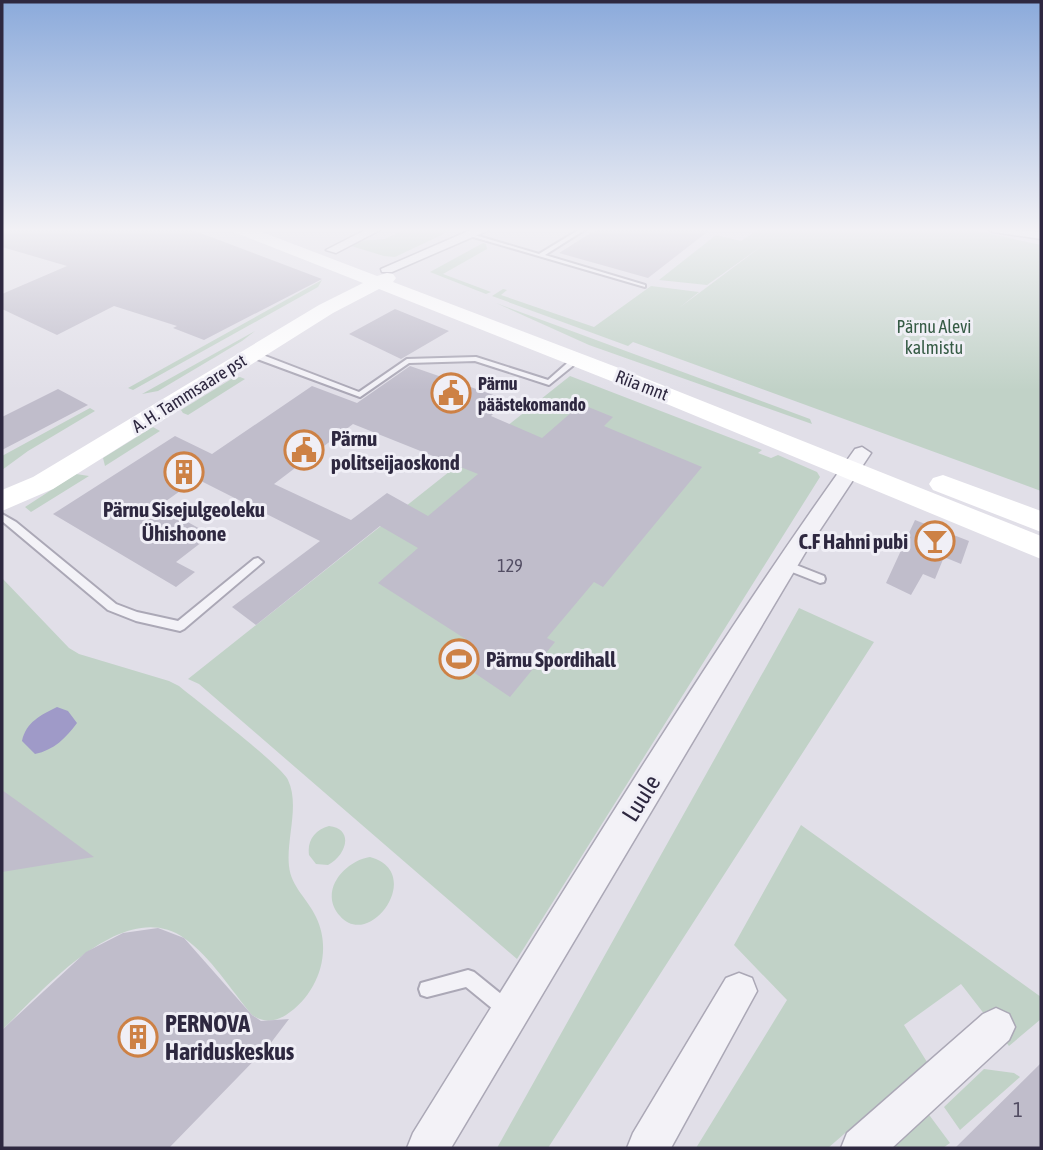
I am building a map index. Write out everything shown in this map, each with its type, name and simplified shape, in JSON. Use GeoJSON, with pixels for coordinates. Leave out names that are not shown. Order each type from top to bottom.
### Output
{"type":"FeatureCollection","features":[{"type":"Feature","properties":{"kind":"main road"},"geometry":{"type":"LineString","coordinates":[[329,295],[334,283]]}},
{"type":"Feature","properties":{"kind":"main road","name":"A. H. Tammsaare pst"},"geometry":{"type":"LineString","coordinates":[[2,499],[57,459],[329,295],[363,283]]}},
{"type":"Feature","properties":{"kind":"main road","name":"A. H. Tammsaare pst"},"geometry":{"type":"LineString","coordinates":[[2,499],[52,477],[371,283]]}},
{"type":"Feature","properties":{"kind":"main road","name":"Riia mnt"},"geometry":{"type":"LineString","coordinates":[[397,283],[576,360],[856,461],[1041,522]]}},
{"type":"Feature","properties":{"kind":"main road","name":"Riia mnt"},"geometry":{"type":"LineString","coordinates":[[400,283],[634,368],[856,461],[1041,548]]}},
{"type":"Feature","properties":{"kind":"street","name":"Luule"},"geometry":{"type":"LineString","coordinates":[[428,1148],[786,565],[856,461]]}},
{"type":"Feature","properties":{"kind":"street"},"geometry":{"type":"LineString","coordinates":[[648,1148],[739,990]]}},
{"type":"Feature","properties":{"kind":"street"},"geometry":{"type":"LineString","coordinates":[[862,1148],[996,1027]]}},
{"type":"Feature","properties":{"kind":"lane"},"geometry":{"type":"LineString","coordinates":[[632,283],[643,286]]}},
{"type":"Feature","properties":{"kind":"lane"},"geometry":{"type":"LineString","coordinates":[[252,354],[360,395],[407,361],[475,359],[549,383],[576,360]]}},
{"type":"Feature","properties":{"kind":"lane"},"geometry":{"type":"LineString","coordinates":[[2,517],[112,607],[136,617],[180,626],[258,562]]}},
{"type":"Feature","properties":{"kind":"lane"},"geometry":{"type":"LineString","coordinates":[[786,565],[820,579]]}},
{"type":"Feature","properties":{"kind":"lane"},"geometry":{"type":"LineString","coordinates":[[427,989],[468,978],[510,1012]]}},
{"type":"Feature","properties":{"kind":"green space"},"geometry":{"type":"Polygon","coordinates":[[[320,283],[318,287],[133,390],[128,388],[320,283]]]}},
{"type":"Feature","properties":{"kind":"green space"},"geometry":{"type":"Polygon","coordinates":[[[457,283],[466,283],[491,292],[486,294],[457,283]]]}},
{"type":"Feature","properties":{"kind":"green space","name":"Pärnu Alevi kalmistu"},"geometry":{"type":"Polygon","coordinates":[[[713,283],[1041,283],[1041,491],[633,342],[628,346],[492,296],[503,289],[507,290],[501,295],[594,327],[651,286],[699,292],[679,308],[713,283]]]}},
{"type":"Feature","properties":{"kind":"green space"},"geometry":{"type":"Polygon","coordinates":[[[496,303],[810,419],[812,424],[589,345],[496,303]]]}},
{"type":"Feature","properties":{"kind":"green space"},"geometry":{"type":"Polygon","coordinates":[[[255,331],[158,391],[142,394],[255,331]]]}},
{"type":"Feature","properties":{"kind":"green space","name":"Pärnu Spordihall"},"geometry":{"type":"Polygon","coordinates":[[[570,376],[762,450],[758,453],[771,458],[778,455],[817,472],[820,477],[517,959],[199,684],[188,679],[570,376]]]}},
{"type":"Feature","properties":{"kind":"green space"},"geometry":{"type":"Polygon","coordinates":[[[233,378],[245,379],[188,415],[181,410],[233,378]]]}},
{"type":"Feature","properties":{"kind":"green space"},"geometry":{"type":"Polygon","coordinates":[[[90,408],[95,411],[28,451],[2,470],[2,456],[90,408]]]}},
{"type":"Feature","properties":{"kind":"green space"},"geometry":{"type":"Polygon","coordinates":[[[153,427],[160,431],[105,466],[103,458],[153,427]]]}},
{"type":"Feature","properties":{"kind":"green space"},"geometry":{"type":"Polygon","coordinates":[[[76,474],[89,476],[31,512],[25,507],[76,474]]]}},
{"type":"Feature","properties":{"kind":"green space"},"geometry":{"type":"Polygon","coordinates":[[[2,578],[69,648],[79,654],[179,686],[256,748],[288,780],[293,800],[290,873],[316,917],[323,944],[314,984],[307,996],[286,1015],[269,1021],[256,1018],[212,964],[184,938],[160,928],[135,929],[110,938],[85,954],[38,994],[2,1030],[2,578]]]}},
{"type":"Feature","properties":{"kind":"green space"},"geometry":{"type":"Polygon","coordinates":[[[799,608],[874,642],[548,1148],[497,1148],[799,608]]]}},
{"type":"Feature","properties":{"kind":"green space"},"geometry":{"type":"Polygon","coordinates":[[[801,825],[1041,997],[1041,1019],[1009,1046],[961,984],[904,1025],[927,1062],[828,1148],[696,1148],[787,1000],[734,945],[801,825]]]}},
{"type":"Feature","properties":{"kind":"green space"},"geometry":{"type":"Polygon","coordinates":[[[329,826],[342,832],[345,837],[343,849],[328,865],[316,864],[309,855],[311,840],[316,833],[329,826]]]}},
{"type":"Feature","properties":{"kind":"green space"},"geometry":{"type":"Polygon","coordinates":[[[370,857],[386,865],[393,877],[393,891],[387,905],[377,917],[365,924],[352,924],[340,916],[334,907],[333,888],[343,871],[370,857]]]}},
{"type":"Feature","properties":{"kind":"green space"},"geometry":{"type":"Polygon","coordinates":[[[984,1069],[1014,1073],[1020,1077],[960,1130],[944,1107],[984,1069]]]}},
{"type":"Feature","properties":{"kind":"green space"},"geometry":{"type":"Polygon","coordinates":[[[927,1112],[950,1143],[943,1148],[888,1148],[927,1112]]]}},
{"type":"Feature","properties":{"kind":"shaded area"},"geometry":{"type":"Polygon","coordinates":[[[57,707],[68,711],[77,723],[59,743],[35,754],[22,741],[24,734],[35,720],[57,707]]]}},
{"type":"Feature","properties":{"kind":"building"},"geometry":{"type":"Polygon","coordinates":[[[28,283],[315,283],[204,340],[173,328],[177,326],[114,306],[57,335],[2,309],[2,294],[28,283]]]}},
{"type":"Feature","properties":{"kind":"building"},"geometry":{"type":"Polygon","coordinates":[[[395,309],[449,331],[401,359],[349,334],[395,309]]]}},
{"type":"Feature","properties":{"kind":"building"},"geometry":{"type":"Polygon","coordinates":[[[410,366],[508,400],[491,416],[542,438],[581,404],[613,417],[604,426],[702,467],[603,587],[594,582],[547,638],[555,642],[510,697],[451,657],[467,640],[378,583],[418,548],[380,526],[256,625],[232,607],[320,541],[197,479],[159,506],[211,535],[176,562],[195,572],[176,587],[53,514],[175,436],[212,454],[312,386],[357,403],[410,366]],[[353,424],[274,484],[351,520],[387,493],[428,516],[478,474],[353,424]]]}},
{"type":"Feature","properties":{"kind":"building"},"geometry":{"type":"Polygon","coordinates":[[[58,389],[88,405],[2,450],[2,417],[58,389]]]}},
{"type":"Feature","properties":{"kind":"building"},"geometry":{"type":"Polygon","coordinates":[[[915,520],[969,541],[961,564],[944,557],[935,579],[923,574],[911,595],[886,583],[915,520]]]}},
{"type":"Feature","properties":{"kind":"building"},"geometry":{"type":"Polygon","coordinates":[[[2,790],[41,818],[94,857],[2,872],[2,790]]]}},
{"type":"Feature","properties":{"kind":"building","name":"PERNOVA Hariduskeskus"},"geometry":{"type":"Polygon","coordinates":[[[158,928],[184,938],[252,1015],[261,1021],[289,1019],[270,1044],[169,1148],[2,1148],[2,1030],[86,952],[123,933],[158,928]]]}},
{"type":"Feature","properties":{"kind":"building"},"geometry":{"type":"Polygon","coordinates":[[[1041,1063],[1041,1148],[955,1148],[1041,1063]]]}},
{"type":"Feature","properties":{"kind":"place","name":"Pärnu päästekomando"},"geometry":{"type":"Point","coordinates":[451,393]}},
{"type":"Feature","properties":{"kind":"place","name":"Pärnu politseijaoskond"},"geometry":{"type":"Point","coordinates":[304,450]}},
{"type":"Feature","properties":{"kind":"place","name":"Pärnu Sisejulgeoleku Ühishoone"},"geometry":{"type":"Point","coordinates":[184,472]}},
{"type":"Feature","properties":{"kind":"place","name":"C.F Hahni pubi"},"geometry":{"type":"Point","coordinates":[935,541]}},
{"type":"Feature","properties":{"kind":"place","name":"Pärnu Spordihall"},"geometry":{"type":"Point","coordinates":[459,659]}},
{"type":"Feature","properties":{"kind":"place","name":"PERNOVA Hariduskeskus"},"geometry":{"type":"Point","coordinates":[138,1037]}}]}
